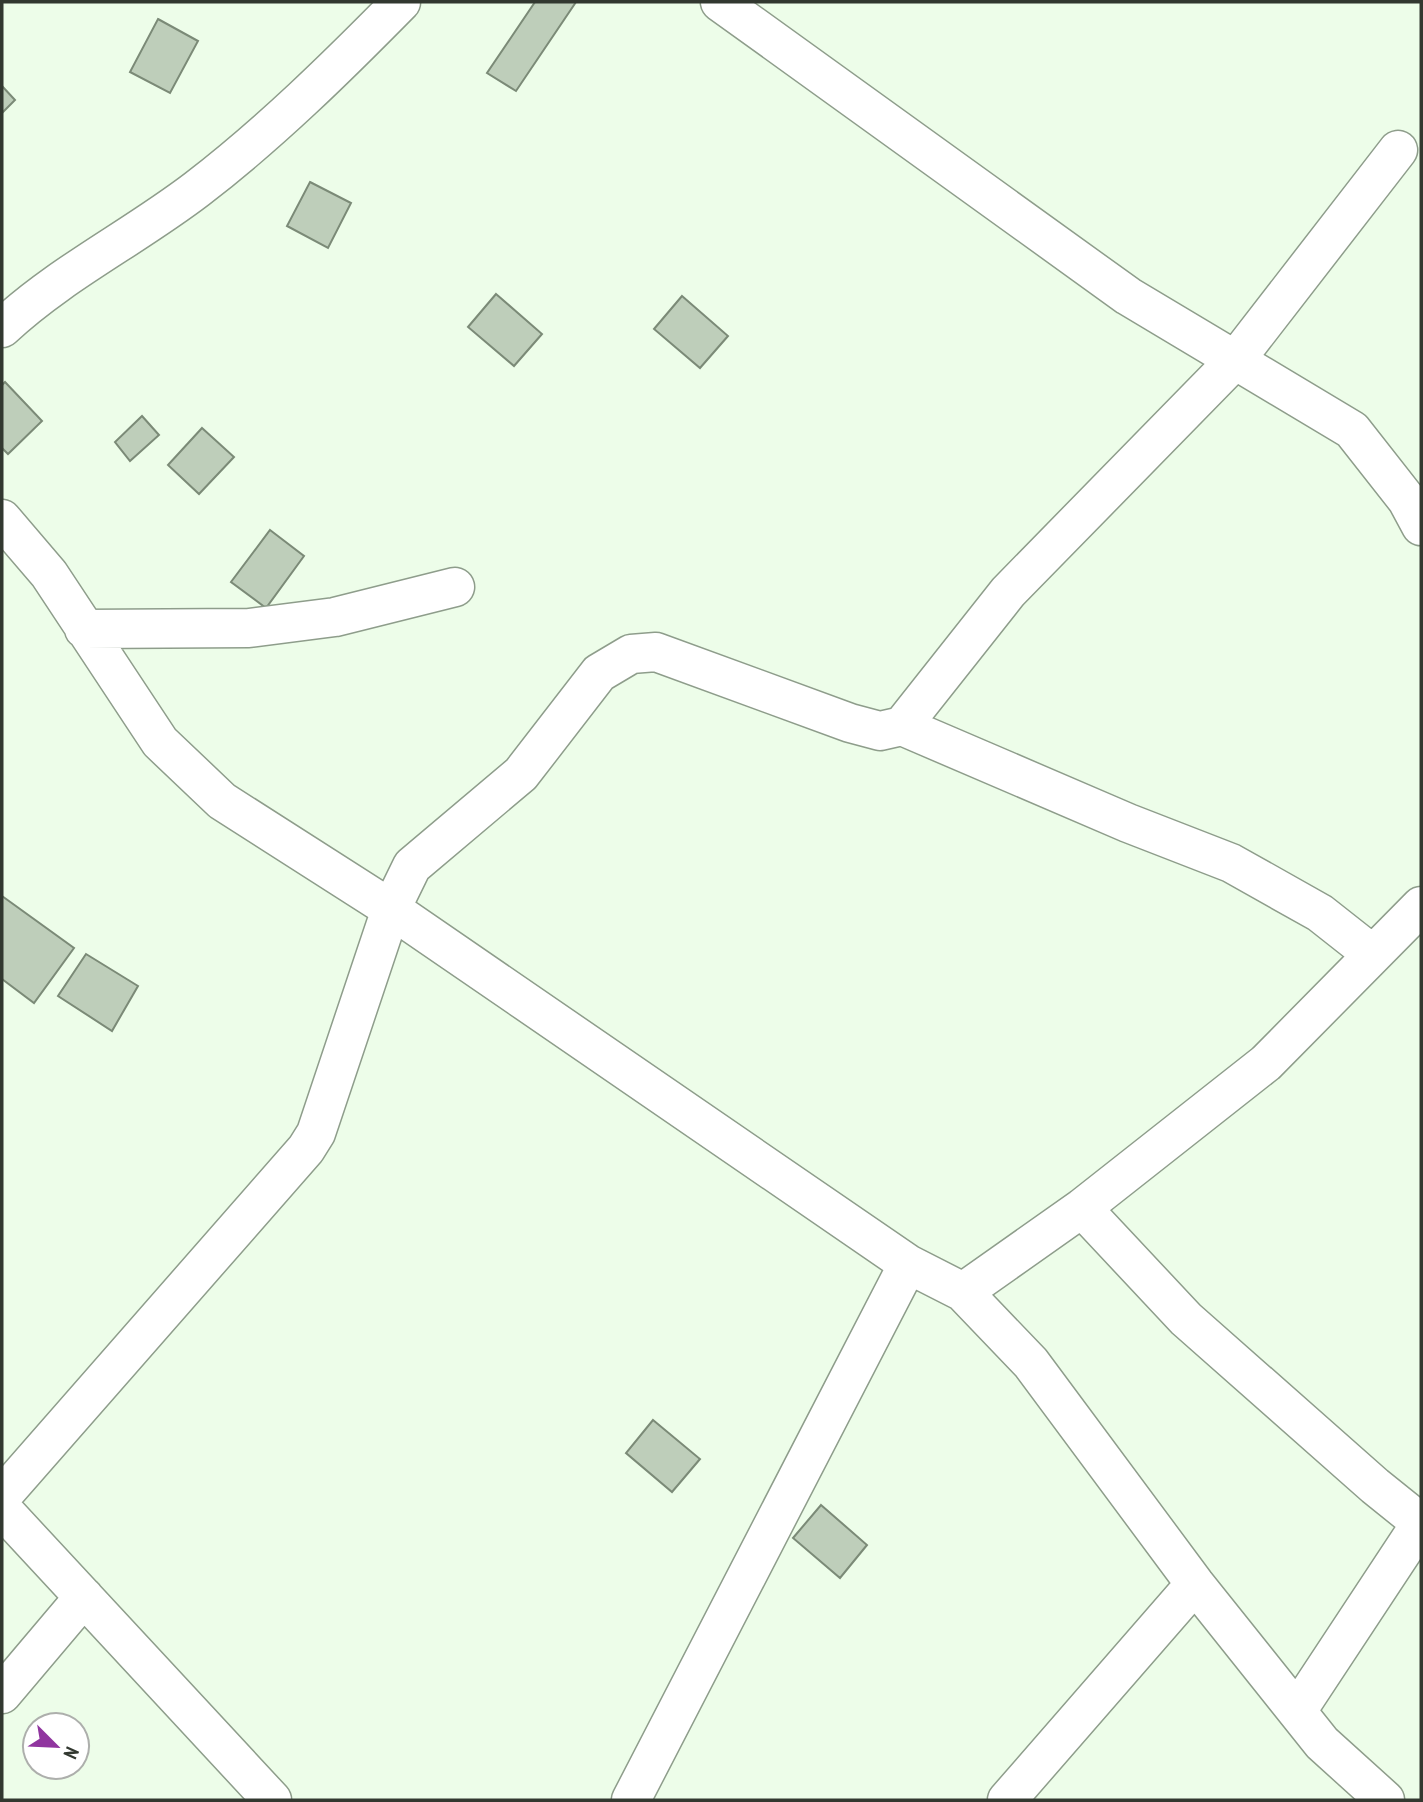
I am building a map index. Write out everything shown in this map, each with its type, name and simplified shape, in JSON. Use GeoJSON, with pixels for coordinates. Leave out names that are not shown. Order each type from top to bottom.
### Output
{"type":"FeatureCollection","features":[{"type":"Feature","properties":{"kind":"street"},"geometry":{"type":"LineString","coordinates":[[2,328],[48,290],[197,189],[329,75],[401,2]]}},
{"type":"Feature","properties":{"kind":"street"},"geometry":{"type":"LineString","coordinates":[[720,2],[1128,296],[1237,358],[1352,430],[1407,500],[1421,526]]}},
{"type":"Feature","properties":{"kind":"street"},"geometry":{"type":"LineString","coordinates":[[902,726],[1008,592],[1237,358],[1398,150]]}},
{"type":"Feature","properties":{"kind":"street"},"geometry":{"type":"LineString","coordinates":[[2,519],[50,574],[160,742],[222,801],[391,909],[908,1264],[963,1292],[1031,1363],[1195,1584],[1322,1743],[1385,1800]]}},
{"type":"Feature","properties":{"kind":"street"},"geometry":{"type":"LineString","coordinates":[[84,629],[249,628],[335,617],[455,587]]}},
{"type":"Feature","properties":{"kind":"street"},"geometry":{"type":"LineString","coordinates":[[2,1496],[306,1149],[316,1133],[391,909],[412,866],[521,774],[599,673],[631,654],[656,652],[850,723],[880,731],[902,726],[1128,823],[1231,863],[1320,913],[1372,954]]}},
{"type":"Feature","properties":{"kind":"street"},"geometry":{"type":"LineString","coordinates":[[963,1292],[1082,1208],[1266,1063],[1421,906]]}},
{"type":"Feature","properties":{"kind":"street"},"geometry":{"type":"LineString","coordinates":[[1082,1208],[1186,1319],[1375,1486],[1421,1523],[1297,1711]]}},
{"type":"Feature","properties":{"kind":"street"},"geometry":{"type":"LineString","coordinates":[[631,1800],[908,1264]]}},
{"type":"Feature","properties":{"kind":"street"},"geometry":{"type":"LineString","coordinates":[[2,1509],[272,1800]]}},
{"type":"Feature","properties":{"kind":"street"},"geometry":{"type":"LineString","coordinates":[[1007,1800],[1195,1584]]}},
{"type":"Feature","properties":{"kind":"street"},"geometry":{"type":"LineString","coordinates":[[2,1694],[84,1597]]}},
{"type":"Feature","properties":{"kind":"building"},"geometry":{"type":"Polygon","coordinates":[[[535,2],[576,2],[516,91],[487,73],[535,2]]]}},
{"type":"Feature","properties":{"kind":"building"},"geometry":{"type":"Polygon","coordinates":[[[158,19],[198,41],[170,93],[130,72],[158,19]]]}},
{"type":"Feature","properties":{"kind":"building"},"geometry":{"type":"Polygon","coordinates":[[[2,86],[15,100],[2,113],[2,86]]]}},
{"type":"Feature","properties":{"kind":"building"},"geometry":{"type":"Polygon","coordinates":[[[310,182],[351,203],[328,248],[287,226],[310,182]]]}},
{"type":"Feature","properties":{"kind":"building"},"geometry":{"type":"Polygon","coordinates":[[[496,294],[542,334],[514,366],[468,327],[496,294]]]}},
{"type":"Feature","properties":{"kind":"building"},"geometry":{"type":"Polygon","coordinates":[[[682,296],[728,336],[700,368],[654,329],[682,296]]]}},
{"type":"Feature","properties":{"kind":"building"},"geometry":{"type":"Polygon","coordinates":[[[5,382],[42,421],[8,454],[2,448],[2,385],[5,382]]]}},
{"type":"Feature","properties":{"kind":"building"},"geometry":{"type":"Polygon","coordinates":[[[142,416],[159,435],[130,461],[115,442],[142,416]]]}},
{"type":"Feature","properties":{"kind":"building"},"geometry":{"type":"Polygon","coordinates":[[[202,428],[234,457],[199,494],[168,465],[202,428]]]}},
{"type":"Feature","properties":{"kind":"building"},"geometry":{"type":"Polygon","coordinates":[[[270,530],[304,556],[266,608],[231,582],[270,530]]]}},
{"type":"Feature","properties":{"kind":"building"},"geometry":{"type":"Polygon","coordinates":[[[2,896],[74,948],[34,1003],[2,979],[2,896]]]}},
{"type":"Feature","properties":{"kind":"building"},"geometry":{"type":"Polygon","coordinates":[[[86,954],[138,986],[112,1031],[58,996],[86,954]]]}},
{"type":"Feature","properties":{"kind":"building"},"geometry":{"type":"Polygon","coordinates":[[[653,1420],[700,1459],[672,1492],[626,1453],[653,1420]]]}},
{"type":"Feature","properties":{"kind":"building"},"geometry":{"type":"Polygon","coordinates":[[[821,1505],[867,1545],[840,1578],[793,1538],[821,1505]]]}}]}
